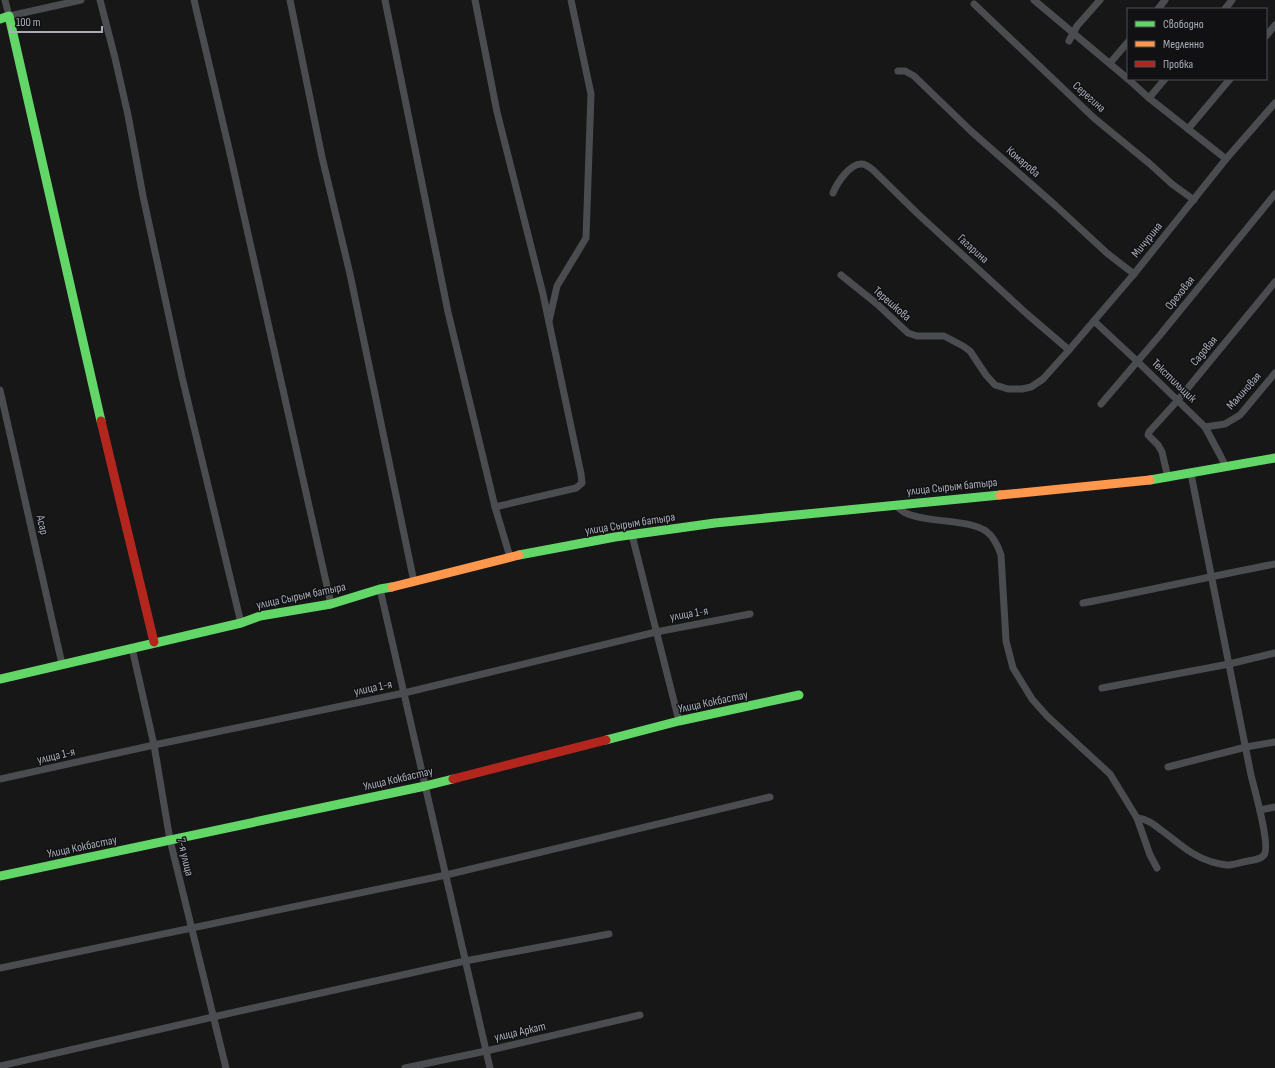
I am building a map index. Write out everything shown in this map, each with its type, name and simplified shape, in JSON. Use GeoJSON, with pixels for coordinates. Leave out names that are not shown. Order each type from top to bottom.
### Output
{"type":"FeatureCollection","features":[{"type":"Feature","properties":{"kind":"street"},"geometry":{"type":"LineString","coordinates":[[5,0],[10,16],[94,393],[154,642]]}},
{"type":"Feature","properties":{"kind":"street"},"geometry":{"type":"LineString","coordinates":[[0,19],[81,0]]}},
{"type":"Feature","properties":{"kind":"street"},"geometry":{"type":"LineString","coordinates":[[100,0],[128,115],[143,196],[182,377],[241,624]]}},
{"type":"Feature","properties":{"kind":"street"},"geometry":{"type":"LineString","coordinates":[[194,0],[331,604]]}},
{"type":"Feature","properties":{"kind":"street"},"geometry":{"type":"LineString","coordinates":[[290,0],[322,158],[350,274],[414,582]]}},
{"type":"Feature","properties":{"kind":"street"},"geometry":{"type":"LineString","coordinates":[[385,0],[448,312],[495,507],[510,557]]}},
{"type":"Feature","properties":{"kind":"street"},"geometry":{"type":"LineString","coordinates":[[475,0],[497,112],[549,323],[582,483],[576,488],[495,507]]}},
{"type":"Feature","properties":{"kind":"street"},"geometry":{"type":"LineString","coordinates":[[549,323],[557,286],[586,238],[591,94],[571,0]]}},
{"type":"Feature","properties":{"kind":"street"},"geometry":{"type":"LineString","coordinates":[[1034,0],[1127,78]]}},
{"type":"Feature","properties":{"kind":"street"},"geometry":{"type":"LineString","coordinates":[[1069,41],[1073,32],[1100,0]]}},
{"type":"Feature","properties":{"kind":"street"},"geometry":{"type":"LineString","coordinates":[[1159,8],[1165,0]]}},
{"type":"Feature","properties":{"kind":"street"},"geometry":{"type":"LineString","coordinates":[[1225,8],[1232,0]]}},
{"type":"Feature","properties":{"kind":"street","name":"Серегина"},"geometry":{"type":"LineString","coordinates":[[974,4],[1094,118],[1172,184],[1194,200]]}},
{"type":"Feature","properties":{"kind":"street"},"geometry":{"type":"LineString","coordinates":[[1267,35],[1275,25]]}},
{"type":"Feature","properties":{"kind":"street"},"geometry":{"type":"LineString","coordinates":[[1110,63],[1127,43]]}},
{"type":"Feature","properties":{"kind":"street","name":"Комарова"},"geometry":{"type":"LineString","coordinates":[[898,71],[905,71],[914,76],[972,132],[1108,254],[1134,274]]}},
{"type":"Feature","properties":{"kind":"street"},"geometry":{"type":"LineString","coordinates":[[1129,80],[1149,98],[1226,159]]}},
{"type":"Feature","properties":{"kind":"street"},"geometry":{"type":"LineString","coordinates":[[1149,98],[1164,80]]}},
{"type":"Feature","properties":{"kind":"street"},"geometry":{"type":"LineString","coordinates":[[1188,129],[1229,80]]}},
{"type":"Feature","properties":{"kind":"street","name":"Мичурина"},"geometry":{"type":"LineString","coordinates":[[1031,386],[1043,379],[1069,350],[1134,274],[1226,159],[1275,104]]}},
{"type":"Feature","properties":{"kind":"street","name":"Гагарина"},"geometry":{"type":"LineString","coordinates":[[833,193],[837,184],[846,172],[855,165],[862,164],[873,170],[919,215],[1027,314],[1069,350]]}},
{"type":"Feature","properties":{"kind":"street","name":"Ореховая"},"geometry":{"type":"LineString","coordinates":[[1101,404],[1138,362],[1275,194]]}},
{"type":"Feature","properties":{"kind":"street","name":"Терешкова"},"geometry":{"type":"LineString","coordinates":[[841,275],[877,304],[908,333],[917,336],[944,336],[966,349],[975,358],[986,375],[995,385],[1008,389],[1022,389],[1031,386]]}},
{"type":"Feature","properties":{"kind":"street","name":"Садовая"},"geometry":{"type":"LineString","coordinates":[[1168,478],[1162,452],[1158,445],[1148,435],[1149,432],[1178,400],[1275,282]]}},
{"type":"Feature","properties":{"kind":"street","name":"Текстильщик"},"geometry":{"type":"LineString","coordinates":[[1094,321],[1205,427],[1226,467]]}},
{"type":"Feature","properties":{"kind":"street","name":"Малиновая"},"geometry":{"type":"LineString","coordinates":[[1205,427],[1225,424],[1240,415],[1275,373]]}},
{"type":"Feature","properties":{"kind":"street","name":"Асар"},"geometry":{"type":"LineString","coordinates":[[0,390],[62,664]]}},
{"type":"Feature","properties":{"kind":"street","name":"улица Сырым батыра"},"geometry":{"type":"LineString","coordinates":[[0,679],[154,642],[241,624],[260,616],[331,604],[380,589],[414,582],[510,557],[632,535],[714,523],[1168,478],[1275,458]]}},
{"type":"Feature","properties":{"kind":"street"},"geometry":{"type":"LineString","coordinates":[[1137,818],[1148,821],[1189,852],[1201,859],[1226,865],[1257,860],[1264,856],[1267,848],[1191,474]]}},
{"type":"Feature","properties":{"kind":"street"},"geometry":{"type":"LineString","coordinates":[[895,505],[906,514],[929,520],[977,527],[986,531],[996,542],[1001,555],[1006,641],[1013,668],[1032,699],[1046,716],[1110,774],[1137,818],[1150,855],[1157,868]]}},
{"type":"Feature","properties":{"kind":"street"},"geometry":{"type":"LineString","coordinates":[[632,535],[679,721]]}},
{"type":"Feature","properties":{"kind":"street"},"geometry":{"type":"LineString","coordinates":[[1083,603],[1275,564]]}},
{"type":"Feature","properties":{"kind":"street"},"geometry":{"type":"LineString","coordinates":[[380,589],[490,1068]]}},
{"type":"Feature","properties":{"kind":"street","name":"улица 1-я"},"geometry":{"type":"LineString","coordinates":[[0,779],[404,693],[656,632],[750,614]]}},
{"type":"Feature","properties":{"kind":"street","name":"7-я улица"},"geometry":{"type":"LineString","coordinates":[[132,648],[154,745],[170,840],[226,1068]]}},
{"type":"Feature","properties":{"kind":"street"},"geometry":{"type":"LineString","coordinates":[[1102,688],[1229,664],[1275,653]]}},
{"type":"Feature","properties":{"kind":"street","name":"Улица Кокбастау"},"geometry":{"type":"LineString","coordinates":[[0,876],[425,786],[679,721],[799,696]]}},
{"type":"Feature","properties":{"kind":"street"},"geometry":{"type":"LineString","coordinates":[[1168,767],[1246,747],[1275,742]]}},
{"type":"Feature","properties":{"kind":"street"},"geometry":{"type":"LineString","coordinates":[[0,968],[446,876],[770,797]]}},
{"type":"Feature","properties":{"kind":"street"},"geometry":{"type":"LineString","coordinates":[[1260,810],[1275,807]]}},
{"type":"Feature","properties":{"kind":"street"},"geometry":{"type":"LineString","coordinates":[[0,1066],[213,1016],[465,961],[609,934]]}},
{"type":"Feature","properties":{"kind":"street","name":"улица Аркат"},"geometry":{"type":"LineString","coordinates":[[405,1068],[486,1052],[640,1015]]}},
{"type":"Feature","properties":{"kind":"traffic: fast"},"geometry":{"type":"LineString","coordinates":[[0,19],[9,16],[101,421]]}},
{"type":"Feature","properties":{"kind":"traffic: fast"},"geometry":{"type":"LineString","coordinates":[[1150,480],[1275,458]]}},
{"type":"Feature","properties":{"kind":"traffic: fast"},"geometry":{"type":"LineString","coordinates":[[519,555],[615,537],[715,523],[1000,495]]}},
{"type":"Feature","properties":{"kind":"traffic: fast"},"geometry":{"type":"LineString","coordinates":[[0,679],[241,623],[260,616],[331,604],[380,589],[392,587]]}},
{"type":"Feature","properties":{"kind":"traffic: fast"},"geometry":{"type":"LineString","coordinates":[[606,740],[679,721],[799,695]]}},
{"type":"Feature","properties":{"kind":"traffic: fast"},"geometry":{"type":"LineString","coordinates":[[0,876],[453,779]]}},
{"type":"Feature","properties":{"kind":"traffic: slow"},"geometry":{"type":"LineString","coordinates":[[1000,495],[1150,480]]}},
{"type":"Feature","properties":{"kind":"traffic: slow"},"geometry":{"type":"LineString","coordinates":[[392,587],[519,555]]}},
{"type":"Feature","properties":{"kind":"traffic: jam"},"geometry":{"type":"LineString","coordinates":[[101,421],[154,642]]}},
{"type":"Feature","properties":{"kind":"traffic: jam"},"geometry":{"type":"LineString","coordinates":[[453,779],[606,740]]}}]}
